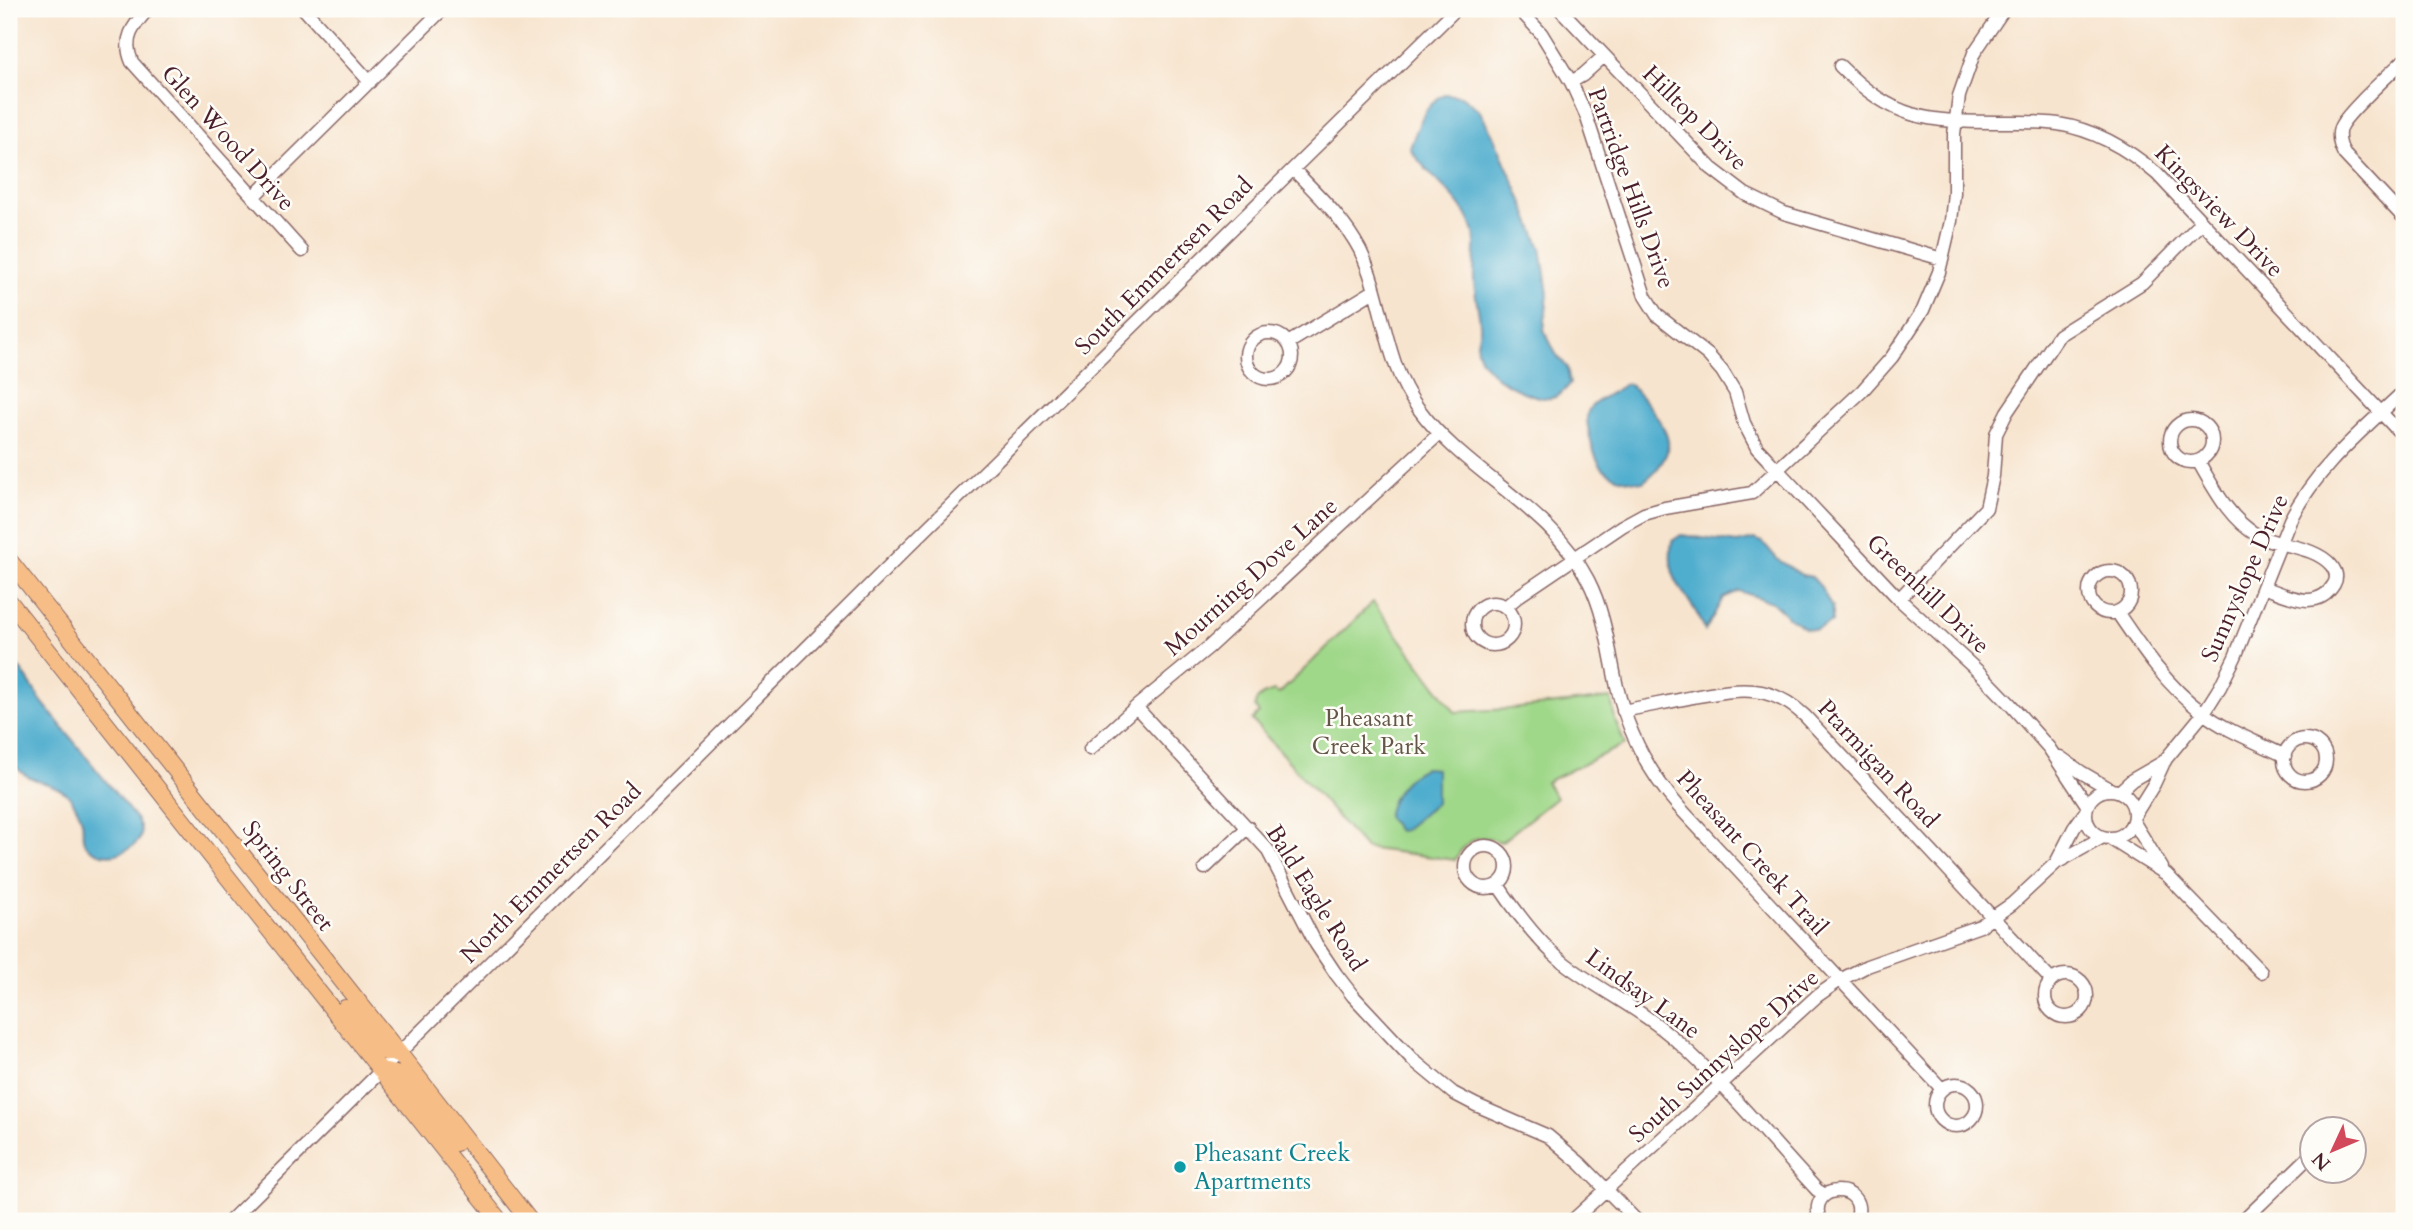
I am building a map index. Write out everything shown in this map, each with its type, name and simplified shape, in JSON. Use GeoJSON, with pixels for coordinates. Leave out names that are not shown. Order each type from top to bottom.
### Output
{"type":"FeatureCollection","features":[{"type":"Feature","properties":{"kind":"main road","name":"Spring Street"},"geometry":{"type":"LineString","coordinates":[[9,560],[530,1221]]}},
{"type":"Feature","properties":{"kind":"main road","name":"Spring Street"},"geometry":{"type":"LineString","coordinates":[[9,601],[500,1221]]}},
{"type":"Feature","properties":{"kind":"main road"},"geometry":{"type":"LineString","coordinates":[[132,756],[152,740]]}},
{"type":"Feature","properties":{"kind":"main road"},"geometry":{"type":"LineString","coordinates":[[314,945],[295,962],[320,978],[376,1046],[388,1053],[400,1053]]}},
{"type":"Feature","properties":{"kind":"main road"},"geometry":{"type":"LineString","coordinates":[[381,1071],[401,1075],[463,1151],[478,1156]]}},
{"type":"Feature","properties":{"kind":"main road"},"geometry":{"type":"LineString","coordinates":[[461,1171],[478,1156]]}},
{"type":"Feature","properties":{"kind":"street","name":"Glen Wood Drive"},"geometry":{"type":"LineString","coordinates":[[148,9],[132,26],[128,36],[128,51],[136,67],[302,251]]}},
{"type":"Feature","properties":{"kind":"street"},"geometry":{"type":"LineString","coordinates":[[304,9],[370,82]]}},
{"type":"Feature","properties":{"kind":"street"},"geometry":{"type":"LineString","coordinates":[[253,197],[443,9]]}},
{"type":"Feature","properties":{"kind":"street","name":"South Emmertsen Road"},"geometry":{"type":"LineString","coordinates":[[902,554],[1456,9]]}},
{"type":"Feature","properties":{"kind":"street"},"geometry":{"type":"LineString","coordinates":[[1519,9],[1541,33],[1571,82]]}},
{"type":"Feature","properties":{"kind":"street","name":"Hilltop Drive"},"geometry":{"type":"LineString","coordinates":[[1560,9],[1711,168],[1745,194],[1784,213],[1942,259]]}},
{"type":"Feature","properties":{"kind":"street"},"geometry":{"type":"LineString","coordinates":[[1507,608],[1520,595],[1575,557],[1644,514],[1752,493],[1862,391],[1892,357],[1923,310],[1942,259],[1953,202],[1955,122],[1959,96],[1970,62],[1981,40],[2004,9]]}},
{"type":"Feature","properties":{"kind":"street","name":"Partridge Hills Drive"},"geometry":{"type":"LineString","coordinates":[[1604,56],[1571,82],[1586,115],[1645,296],[1657,315],[1707,355],[1722,371],[1735,392],[1744,423],[1757,448],[1778,470]]}},
{"type":"Feature","properties":{"kind":"street"},"geometry":{"type":"LineString","coordinates":[[2404,60],[2344,120],[2339,134],[2344,154],[2404,218]]}},
{"type":"Feature","properties":{"kind":"street","name":"Kingsview Drive"},"geometry":{"type":"LineString","coordinates":[[1840,66],[1863,89],[1890,106],[1919,117],[1955,122],[2058,124],[2097,135],[2139,158],[2404,437]]}},
{"type":"Feature","properties":{"kind":"street","name":"Pheasant Creek Trail"},"geometry":{"type":"LineString","coordinates":[[1293,169],[1339,218],[1363,259],[1392,358],[1416,406],[1439,434],[1539,518],[1575,557],[1592,589],[1604,621],[1623,710],[1638,748],[1665,792],[1942,1089]]}},
{"type":"Feature","properties":{"kind":"street"},"geometry":{"type":"LineString","coordinates":[[1899,599],[1986,508],[1993,477],[1996,434],[2007,412],[2059,335],[2142,283],[2202,222]]}},
{"type":"Feature","properties":{"kind":"street"},"geometry":{"type":"LineString","coordinates":[[1288,343],[1374,291]]}},
{"type":"Feature","properties":{"kind":"street","name":"Sunnyslope Drive"},"geometry":{"type":"LineString","coordinates":[[2134,818],[2165,760],[2203,713],[2235,657],[2300,500],[2328,464],[2404,391]]}},
{"type":"Feature","properties":{"kind":"street","name":"Mourning Dove Lane"},"geometry":{"type":"LineString","coordinates":[[1090,749],[1209,647],[1439,434]]}},
{"type":"Feature","properties":{"kind":"street"},"geometry":{"type":"LineString","coordinates":[[2198,461],[2222,502],[2240,523],[2259,536],[2316,554],[2329,562],[2336,571],[2336,580],[2322,598],[2313,602],[2263,587]]}},
{"type":"Feature","properties":{"kind":"street","name":"Greenhill Drive"},"geometry":{"type":"LineString","coordinates":[[1778,470],[1899,599],[1981,674],[2049,748],[2087,808]]}},
{"type":"Feature","properties":{"kind":"street","name":"North Emmertsen Road"},"geometry":{"type":"LineString","coordinates":[[230,1221],[902,554]]}},
{"type":"Feature","properties":{"kind":"street"},"geometry":{"type":"LineString","coordinates":[[2117,612],[2150,661],[2203,713],[2285,755]]}},
{"type":"Feature","properties":{"kind":"street","name":"Ptarmigan Road"},"geometry":{"type":"LineString","coordinates":[[1623,710],[1739,689],[1764,692],[1787,702],[1805,716],[2051,980]]}},
{"type":"Feature","properties":{"kind":"street","name":"Bald Eagle Road"},"geometry":{"type":"LineString","coordinates":[[1136,707],[1267,849],[1317,944],[1336,974],[1413,1060],[1453,1093],[1548,1136],[1581,1164],[1637,1221]]}},
{"type":"Feature","properties":{"kind":"street","name":"Greenhill Drive"},"geometry":{"type":"LineString","coordinates":[[2049,748],[2081,772],[2115,790]]}},
{"type":"Feature","properties":{"kind":"street","name":"Sunnyslope Drive"},"geometry":{"type":"LineString","coordinates":[[2115,790],[2165,760]]}},
{"type":"Feature","properties":{"kind":"street"},"geometry":{"type":"LineString","coordinates":[[2166,874],[2134,818],[2132,803],[2115,790],[2096,793],[2087,808],[2091,829],[2166,874],[2261,972]]}},
{"type":"Feature","properties":{"kind":"street","name":"South Sunnyslope Drive"},"geometry":{"type":"LineString","coordinates":[[2056,863],[2087,808]]}},
{"type":"Feature","properties":{"kind":"street"},"geometry":{"type":"LineString","coordinates":[[2106,837],[2127,832],[2134,818]]}},
{"type":"Feature","properties":{"kind":"street"},"geometry":{"type":"LineString","coordinates":[[1205,868],[1248,827]]}},
{"type":"Feature","properties":{"kind":"street","name":"South Sunnyslope Drive"},"geometry":{"type":"LineString","coordinates":[[1572,1221],[1798,1012],[1840,980],[1893,956],[1964,933],[1994,918],[2056,863],[2106,837]]}},
{"type":"Feature","properties":{"kind":"street","name":"Lindsay Lane"},"geometry":{"type":"LineString","coordinates":[[1498,885],[1550,950],[1582,976],[1658,1026],[1720,1085],[1817,1190],[1825,1195]]}},
{"type":"Feature","properties":{"kind":"street"},"geometry":{"type":"LineString","coordinates":[[2243,1221],[2298,1168]]}},
{"type":"Feature","properties":{"kind":"street"},"geometry":{"type":"LineString","coordinates":[[1820,1221],[1818,1206],[1825,1195],[1838,1190],[1851,1194],[1858,1206],[1856,1221]]}},
{"type":"Feature","properties":{"kind":"green space","name":"Pheasant Creek Park"},"geometry":{"type":"Polygon","coordinates":[[[1373,602],[1455,712],[1611,698],[1615,720],[1625,744],[1546,782],[1556,798],[1501,842],[1486,838],[1474,839],[1455,860],[1365,848],[1252,720],[1259,713],[1255,707],[1256,701],[1274,691],[1279,694],[1373,602]]]}},
{"type":"Feature","properties":{"kind":"water"},"geometry":{"type":"Polygon","coordinates":[[[1444,94],[1461,96],[1479,110],[1492,133],[1541,248],[1548,294],[1544,330],[1556,354],[1567,367],[1570,384],[1552,398],[1536,396],[1506,383],[1491,372],[1477,350],[1480,324],[1474,281],[1474,233],[1463,209],[1410,148],[1426,111],[1444,94]]]}},
{"type":"Feature","properties":{"kind":"water"},"geometry":{"type":"Polygon","coordinates":[[[1627,383],[1652,409],[1668,441],[1664,459],[1643,482],[1620,478],[1605,470],[1595,456],[1587,423],[1591,407],[1627,383]]]}},
{"type":"Feature","properties":{"kind":"water"},"geometry":{"type":"Polygon","coordinates":[[[1681,535],[1737,543],[1754,539],[1763,542],[1777,559],[1802,575],[1812,577],[1821,587],[1832,608],[1832,622],[1815,630],[1805,628],[1772,602],[1739,591],[1723,598],[1705,631],[1672,569],[1672,541],[1681,535]]]}},
{"type":"Feature","properties":{"kind":"water"},"geometry":{"type":"Polygon","coordinates":[[[9,659],[22,671],[42,702],[137,820],[141,835],[133,846],[115,854],[92,850],[84,841],[83,824],[70,797],[57,788],[27,776],[15,765],[8,730],[9,659]]]}},
{"type":"Feature","properties":{"kind":"water"},"geometry":{"type":"Polygon","coordinates":[[[1425,768],[1436,769],[1436,803],[1404,830],[1398,831],[1387,816],[1392,801],[1405,782],[1425,768]]]}},
{"type":"Feature","properties":{"kind":"place","name":"Pheasant Creek Apartments"},"geometry":{"type":"Point","coordinates":[1180,1167]}}]}
